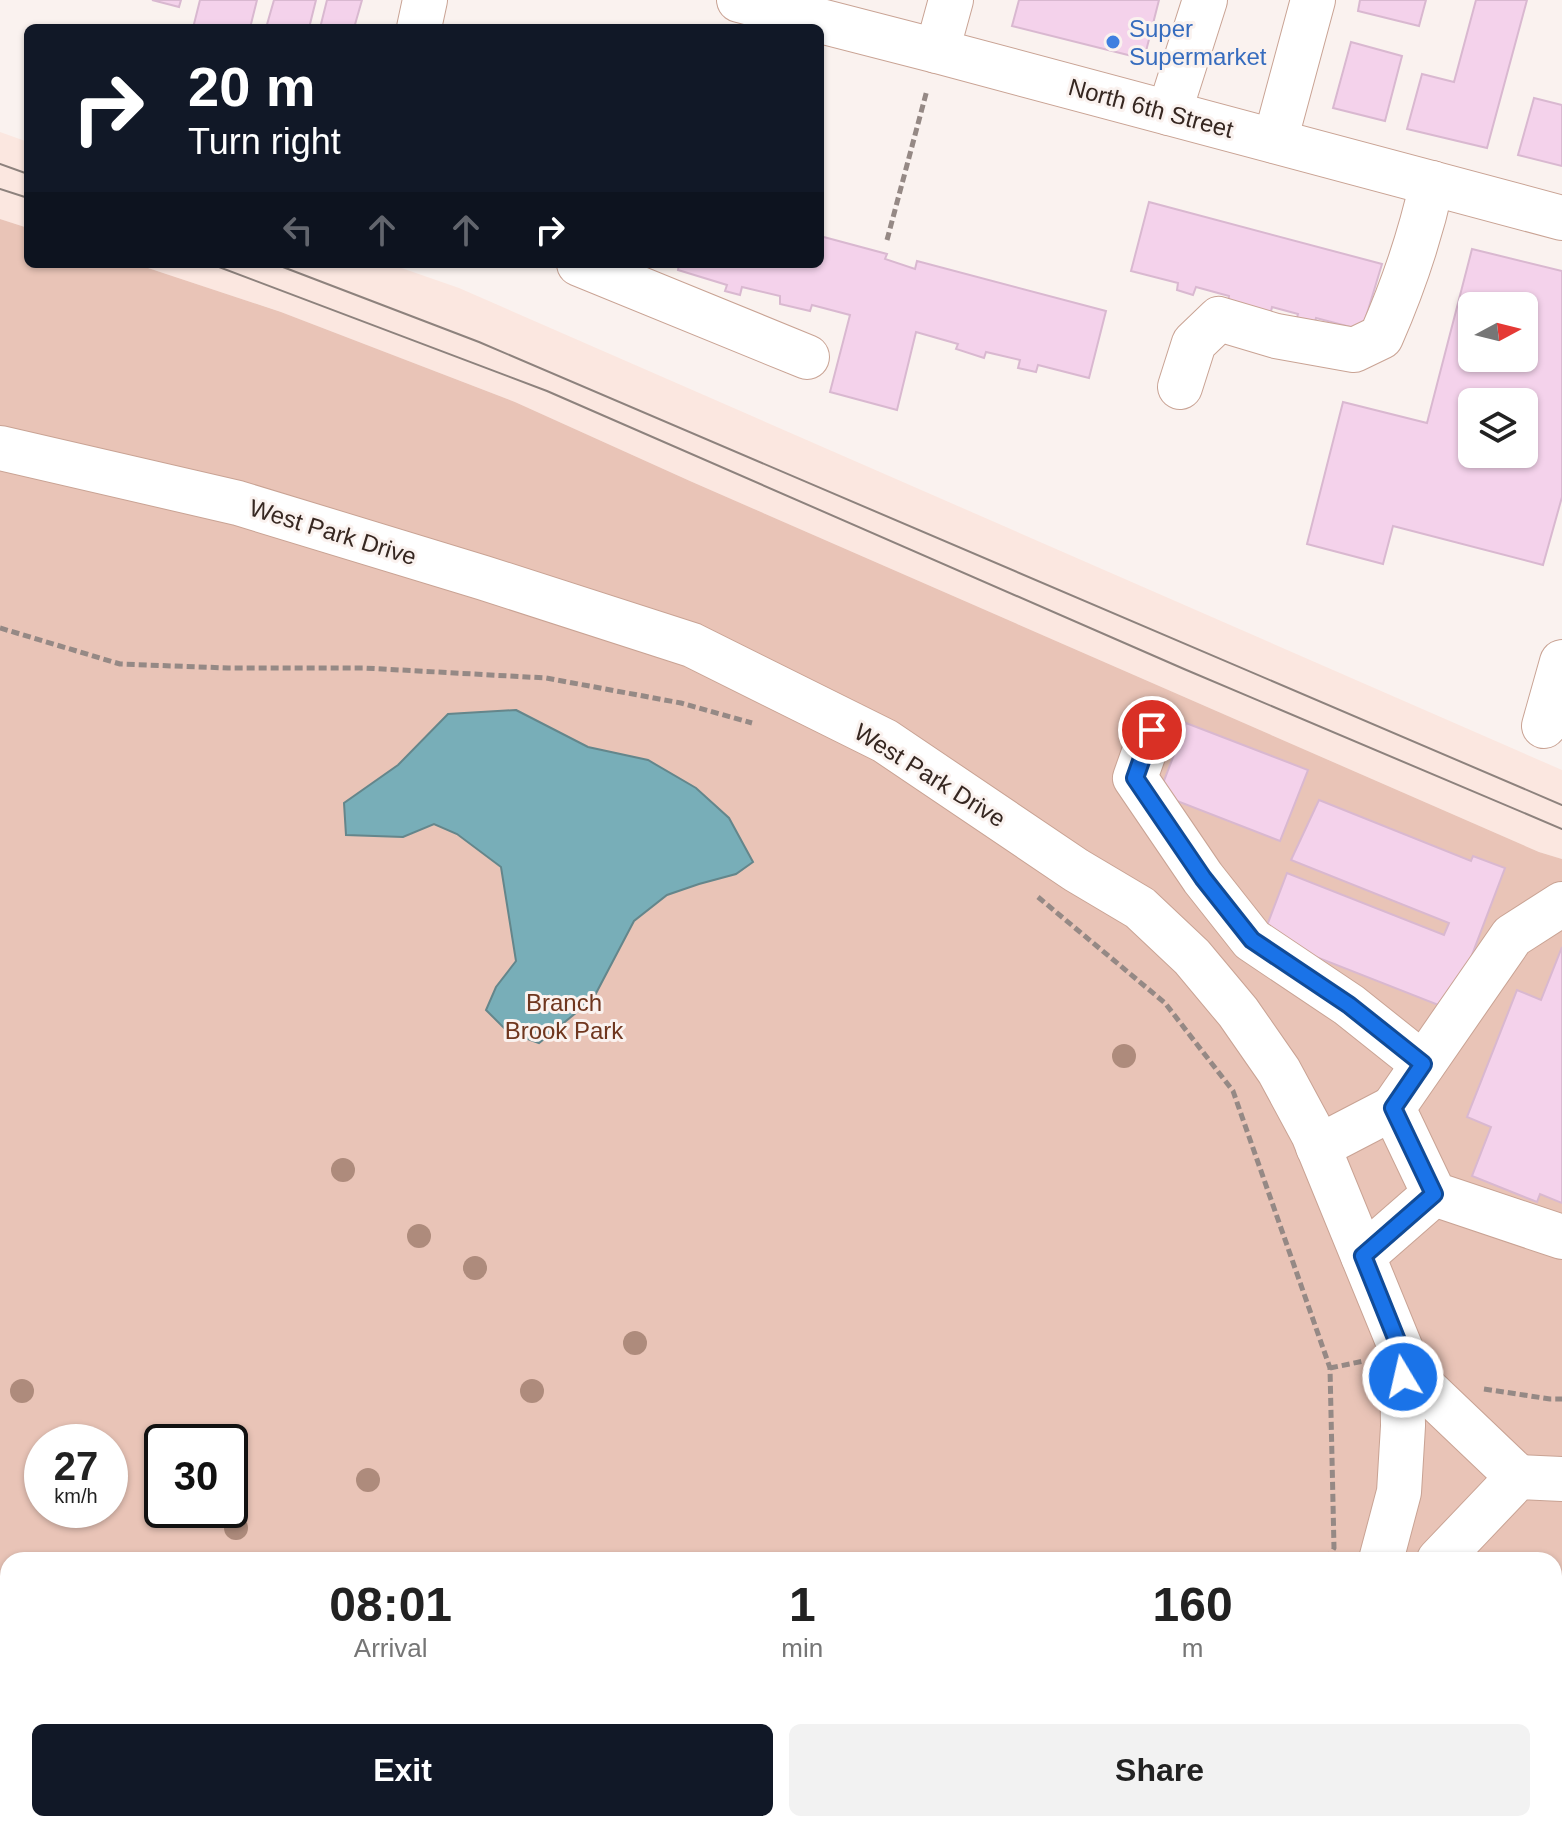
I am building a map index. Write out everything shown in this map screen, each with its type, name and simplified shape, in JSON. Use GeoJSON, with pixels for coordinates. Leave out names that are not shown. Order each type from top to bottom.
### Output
{"type":"FeatureCollection","features":[{"type":"Feature","properties":{"kind":"street"},"geometry":{"type":"LineString","coordinates":[[420,24],[425,0]]}},
{"type":"Feature","properties":{"kind":"street","name":"North 6th Street"},"geometry":{"type":"LineString","coordinates":[[739,0],[805,24]]}},
{"type":"Feature","properties":{"kind":"street"},"geometry":{"type":"LineString","coordinates":[[932,70],[951,0]]}},
{"type":"Feature","properties":{"kind":"street"},"geometry":{"type":"LineString","coordinates":[[1169,113],[1205,0]]}},
{"type":"Feature","properties":{"kind":"street"},"geometry":{"type":"LineString","coordinates":[[1275,141],[1313,0]]}},
{"type":"Feature","properties":{"kind":"street","name":"North 6th Street"},"geometry":{"type":"LineString","coordinates":[[824,31],[932,70],[1169,113],[1562,218]]}},
{"type":"Feature","properties":{"kind":"street"},"geometry":{"type":"LineString","coordinates":[[1180,387],[1194,343],[1219,319],[1276,336],[1354,350],[1381,337],[1420,235],[1432,183]]}},
{"type":"Feature","properties":{"kind":"street"},"geometry":{"type":"LineString","coordinates":[[589,268],[807,357]]}},
{"type":"Feature","properties":{"kind":"street","name":"West Park Drive"},"geometry":{"type":"LineString","coordinates":[[0,448],[238,503],[692,645],[885,741],[1076,870],[1140,908],[1192,957],[1238,1012],[1279,1071],[1318,1147],[1412,1376],[1518,1477]]}},
{"type":"Feature","properties":{"kind":"street"},"geometry":{"type":"LineString","coordinates":[[1544,726],[1562,662]]}},
{"type":"Feature","properties":{"kind":"street"},"geometry":{"type":"LineString","coordinates":[[1152,730],[1135,778],[1203,878],[1252,940],[1349,1005],[1423,1064]]}},
{"type":"Feature","properties":{"kind":"street"},"geometry":{"type":"LineString","coordinates":[[1318,1147],[1393,1108],[1512,936],[1562,904]]}},
{"type":"Feature","properties":{"kind":"street"},"geometry":{"type":"LineString","coordinates":[[1393,1108],[1434,1194],[1562,1237]]}},
{"type":"Feature","properties":{"kind":"street"},"geometry":{"type":"LineString","coordinates":[[1363,1256],[1434,1194]]}},
{"type":"Feature","properties":{"kind":"street"},"geometry":{"type":"LineString","coordinates":[[1383,1552],[1399,1492],[1403,1426],[1402,1353]]}},
{"type":"Feature","properties":{"kind":"street"},"geometry":{"type":"LineString","coordinates":[[1447,1552],[1518,1477],[1562,1479]]}},
{"type":"Feature","properties":{"kind":"path"},"geometry":{"type":"LineString","coordinates":[[887,240],[932,70]]}},
{"type":"Feature","properties":{"kind":"path"},"geometry":{"type":"LineString","coordinates":[[0,628],[120,664],[364,668],[546,678],[681,703],[754,724]]}},
{"type":"Feature","properties":{"kind":"path"},"geometry":{"type":"LineString","coordinates":[[1033,892],[1165,1003],[1233,1091],[1330,1368],[1332,1552]]}},
{"type":"Feature","properties":{"kind":"path"},"geometry":{"type":"LineString","coordinates":[[1481,1388],[1562,1399]]}},
{"type":"Feature","properties":{"kind":"shaded area"},"geometry":{"type":"Polygon","coordinates":[[[0,132],[24,141],[24,227],[0,219],[0,132]]]}},
{"type":"Feature","properties":{"kind":"shaded area"},"geometry":{"type":"Polygon","coordinates":[[[148,268],[402,268],[459,288],[1562,770],[1562,859],[1539,852],[515,402],[281,312],[148,268]]]}},
{"type":"Feature","properties":{"kind":"green space","name":"Branch Brook Park"},"geometry":{"type":"Polygon","coordinates":[[[0,219],[24,227],[24,268],[148,268],[281,312],[515,402],[1539,852],[1562,859],[1562,1552],[0,1552],[0,219]]]}},
{"type":"Feature","properties":{"kind":"water"},"geometry":{"type":"Polygon","coordinates":[[[516,710],[588,747],[648,760],[696,788],[729,818],[753,862],[736,874],[667,895],[634,921],[593,999],[539,1043],[508,1032],[486,1010],[496,987],[516,961],[501,867],[457,834],[434,824],[403,837],[346,835],[344,803],[398,765],[448,714],[516,710]]]}},
{"type":"Feature","properties":{"kind":"building"},"geometry":{"type":"Polygon","coordinates":[[[152,0],[181,0],[179,7],[152,0]]]}},
{"type":"Feature","properties":{"kind":"building"},"geometry":{"type":"Polygon","coordinates":[[[200,0],[257,0],[251,24],[194,24],[200,0]]]}},
{"type":"Feature","properties":{"kind":"building"},"geometry":{"type":"Polygon","coordinates":[[[274,0],[316,0],[310,24],[267,24],[274,0]]]}},
{"type":"Feature","properties":{"kind":"building"},"geometry":{"type":"Polygon","coordinates":[[[327,0],[362,0],[355,24],[321,24],[327,0]]]}},
{"type":"Feature","properties":{"kind":"building","name":"Super Supermarket"},"geometry":{"type":"Polygon","coordinates":[[[1019,0],[1159,0],[1144,59],[1012,26],[1019,0]]]}},
{"type":"Feature","properties":{"kind":"building"},"geometry":{"type":"Polygon","coordinates":[[[1360,0],[1426,0],[1419,26],[1358,11],[1360,0]]]}},
{"type":"Feature","properties":{"kind":"building"},"geometry":{"type":"Polygon","coordinates":[[[1476,0],[1527,0],[1487,148],[1407,129],[1422,74],[1454,82],[1476,0]]]}},
{"type":"Feature","properties":{"kind":"building"},"geometry":{"type":"Polygon","coordinates":[[[1351,42],[1402,56],[1385,121],[1333,108],[1351,42]]]}},
{"type":"Feature","properties":{"kind":"building"},"geometry":{"type":"Polygon","coordinates":[[[1534,98],[1562,105],[1562,166],[1518,155],[1534,98]]]}},
{"type":"Feature","properties":{"kind":"building"},"geometry":{"type":"Polygon","coordinates":[[[1149,202],[1382,264],[1362,330],[1316,318],[1314,326],[1296,321],[1298,314],[1272,307],[1270,316],[1228,304],[1229,296],[1196,287],[1193,295],[1177,290],[1178,283],[1131,271],[1149,202]]]}},
{"type":"Feature","properties":{"kind":"building"},"geometry":{"type":"Polygon","coordinates":[[[824,237],[887,254],[885,259],[915,269],[917,261],[1106,311],[1089,378],[1038,365],[1036,372],[1018,368],[1020,360],[986,352],[984,358],[956,349],[958,344],[916,332],[897,410],[830,392],[850,315],[812,305],[810,311],[780,304],[780,296],[742,287],[740,295],[725,291],[727,285],[678,270],[824,268],[824,237]]]}},
{"type":"Feature","properties":{"kind":"building"},"geometry":{"type":"Polygon","coordinates":[[[1472,249],[1562,271],[1562,497],[1543,565],[1393,526],[1383,564],[1307,544],[1343,402],[1427,423],[1458,303],[1458,372],[1538,372],[1538,292],[1461,292],[1472,249]]]}},
{"type":"Feature","properties":{"kind":"building"},"geometry":{"type":"Polygon","coordinates":[[[1186,723],[1308,770],[1280,841],[1159,794],[1186,723]]]}},
{"type":"Feature","properties":{"kind":"building"},"geometry":{"type":"Polygon","coordinates":[[[1319,800],[1471,861],[1473,856],[1505,868],[1451,1010],[1263,936],[1287,873],[1444,935],[1449,923],[1291,860],[1319,800]]]}},
{"type":"Feature","properties":{"kind":"building"},"geometry":{"type":"Polygon","coordinates":[[[1562,947],[1562,1203],[1540,1194],[1537,1202],[1472,1176],[1491,1127],[1467,1117],[1517,990],[1541,1000],[1562,947]]]}},
{"type":"Feature","properties":{"kind":"tram line"},"geometry":{"type":"LineString","coordinates":[[0,164],[24,173]]}},
{"type":"Feature","properties":{"kind":"tram line"},"geometry":{"type":"LineString","coordinates":[[0,189],[24,197]]}},
{"type":"Feature","properties":{"kind":"tram line"},"geometry":{"type":"LineString","coordinates":[[222,268],[547,391],[1184,669],[1562,829]]}},
{"type":"Feature","properties":{"kind":"tram line"},"geometry":{"type":"LineString","coordinates":[[285,268],[479,342],[1562,805]]}},
{"type":"Feature","properties":{"kind":"place","name":"Super Supermarket"},"geometry":{"type":"Point","coordinates":[1113,42]}},
{"type":"Feature","properties":{"kind":"route"},"geometry":{"type":"LineString","coordinates":[[1152,730],[1135,778],[1203,878],[1252,940],[1349,1005],[1423,1064],[1393,1108],[1434,1194],[1363,1256],[1402,1353],[1403,1377]]}}]}
